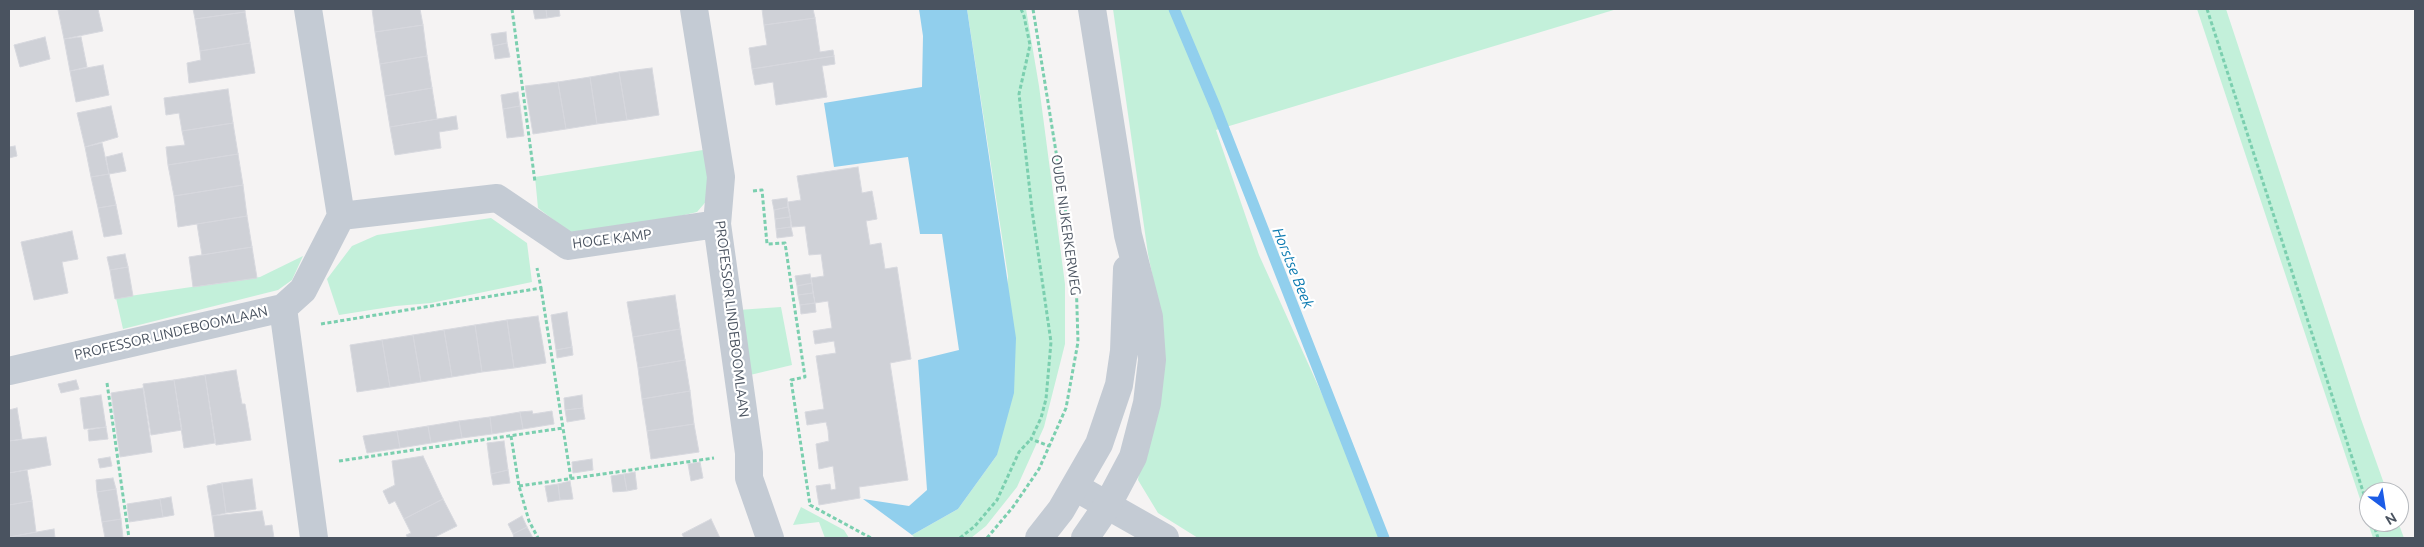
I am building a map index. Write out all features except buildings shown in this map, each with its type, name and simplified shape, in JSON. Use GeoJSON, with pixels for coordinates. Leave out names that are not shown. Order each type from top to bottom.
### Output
{"type":"FeatureCollection","features":[{"type":"Feature","properties":{"kind":"street"},"geometry":{"type":"LineString","coordinates":[[308,9],[341,216],[303,290],[284,320],[314,538]]}},
{"type":"Feature","properties":{"kind":"street","name":"PROFESSOR LINDEBOOMLAAN"},"geometry":{"type":"LineString","coordinates":[[694,9],[721,177],[717,224],[749,453],[749,478],[770,538]]}},
{"type":"Feature","properties":{"kind":"street"},"geometry":{"type":"LineString","coordinates":[[1085,538],[1108,506],[1133,457],[1141,431],[1152,360],[1149,317],[1128,235],[1092,9]]}},
{"type":"Feature","properties":{"kind":"street","name":"HOGE KAMP"},"geometry":{"type":"LineString","coordinates":[[341,216],[497,198],[568,246],[717,224]]}},
{"type":"Feature","properties":{"kind":"street"},"geometry":{"type":"LineString","coordinates":[[1039,538],[1061,510],[1099,444],[1119,385],[1124,350],[1128,235]]}},
{"type":"Feature","properties":{"kind":"street","name":"PROFESSOR LINDEBOOMLAAN"},"geometry":{"type":"LineString","coordinates":[[9,370],[102,349],[284,320]]}},
{"type":"Feature","properties":{"kind":"street"},"geometry":{"type":"LineString","coordinates":[[1075,487],[1165,538]]}},
{"type":"Feature","properties":{"kind":"path"},"geometry":{"type":"LineString","coordinates":[[512,9],[541,288],[571,479]]}},
{"type":"Feature","properties":{"kind":"path"},"geometry":{"type":"LineString","coordinates":[[960,538],[975,526],[997,500],[1019,452],[1031,439],[1042,418],[1046,399],[1051,342],[1032,210],[1019,94],[1030,45],[1021,9]]}},
{"type":"Feature","properties":{"kind":"path","name":"OUDE NIJKERKERWEG"},"geometry":{"type":"LineString","coordinates":[[987,538],[1013,507],[1039,469],[1066,408],[1078,342],[1076,276],[1033,9]]}},
{"type":"Feature","properties":{"kind":"path"},"geometry":{"type":"LineString","coordinates":[[2207,9],[2360,482]]}},
{"type":"Feature","properties":{"kind":"path"},"geometry":{"type":"LineString","coordinates":[[720,193],[762,190],[767,244],[785,243],[805,377],[791,380],[810,506],[871,538]]}},
{"type":"Feature","properties":{"kind":"path"},"geometry":{"type":"LineString","coordinates":[[284,320],[333,321],[541,288]]}},
{"type":"Feature","properties":{"kind":"path"},"geometry":{"type":"LineString","coordinates":[[102,349],[129,538]]}},
{"type":"Feature","properties":{"kind":"path"},"geometry":{"type":"LineString","coordinates":[[304,466],[563,428]]}},
{"type":"Feature","properties":{"kind":"path"},"geometry":{"type":"LineString","coordinates":[[511,436],[519,486],[529,521],[538,538]]}},
{"type":"Feature","properties":{"kind":"path"},"geometry":{"type":"LineString","coordinates":[[1031,439],[1049,446]]}},
{"type":"Feature","properties":{"kind":"path"},"geometry":{"type":"LineString","coordinates":[[519,486],[749,453]]}},
{"type":"Feature","properties":{"kind":"green space"},"geometry":{"type":"Polygon","coordinates":[[[967,9],[1026,9],[1039,86],[1065,284],[1065,344],[1044,427],[1017,487],[986,526],[971,538],[915,538],[912,535],[958,509],[997,455],[1008,276],[967,9]]]}},
{"type":"Feature","properties":{"kind":"green space"},"geometry":{"type":"Polygon","coordinates":[[[1113,9],[1617,9],[1216,130],[1259,255],[1387,538],[1198,538],[1158,513],[1138,480],[1161,317],[1148,254],[1113,9]]]}},
{"type":"Feature","properties":{"kind":"green space"},"geometry":{"type":"Polygon","coordinates":[[[2197,9],[2226,9],[2383,482],[2359,482],[2359,496],[2197,9]]]}},
{"type":"Feature","properties":{"kind":"green space"},"geometry":{"type":"Polygon","coordinates":[[[703,150],[711,182],[710,197],[697,212],[672,218],[572,234],[538,208],[535,177],[703,150]]]}},
{"type":"Feature","properties":{"kind":"green space"},"geometry":{"type":"Polygon","coordinates":[[[491,218],[527,243],[532,282],[431,303],[396,306],[339,315],[327,279],[352,246],[377,235],[491,218]]]}},
{"type":"Feature","properties":{"kind":"green space"},"geometry":{"type":"Polygon","coordinates":[[[303,256],[292,280],[278,290],[123,329],[116,298],[260,277],[303,256]]]}},
{"type":"Feature","properties":{"kind":"green space"},"geometry":{"type":"Polygon","coordinates":[[[781,307],[792,365],[750,375],[738,310],[781,307]]]}},
{"type":"Feature","properties":{"kind":"green space"},"geometry":{"type":"Polygon","coordinates":[[[801,507],[844,530],[849,538],[825,538],[819,522],[793,525],[801,507]]]}},
{"type":"Feature","properties":{"kind":"green space"},"geometry":{"type":"Polygon","coordinates":[[[2371,532],[2402,532],[2404,538],[2373,538],[2371,532]]]}},
{"type":"Feature","properties":{"kind":"water"},"geometry":{"type":"Polygon","coordinates":[[[919,9],[967,9],[1016,338],[1014,393],[997,455],[958,509],[912,535],[863,499],[909,506],[927,490],[918,360],[959,350],[942,234],[920,234],[908,157],[834,167],[824,103],[922,87],[923,36],[919,9]]]}},
{"type":"Feature","properties":{"kind":"waterway","name":"Horstse Beek"},"geometry":{"type":"LineString","coordinates":[[1174,9],[1215,106],[1384,538]]}}]}
